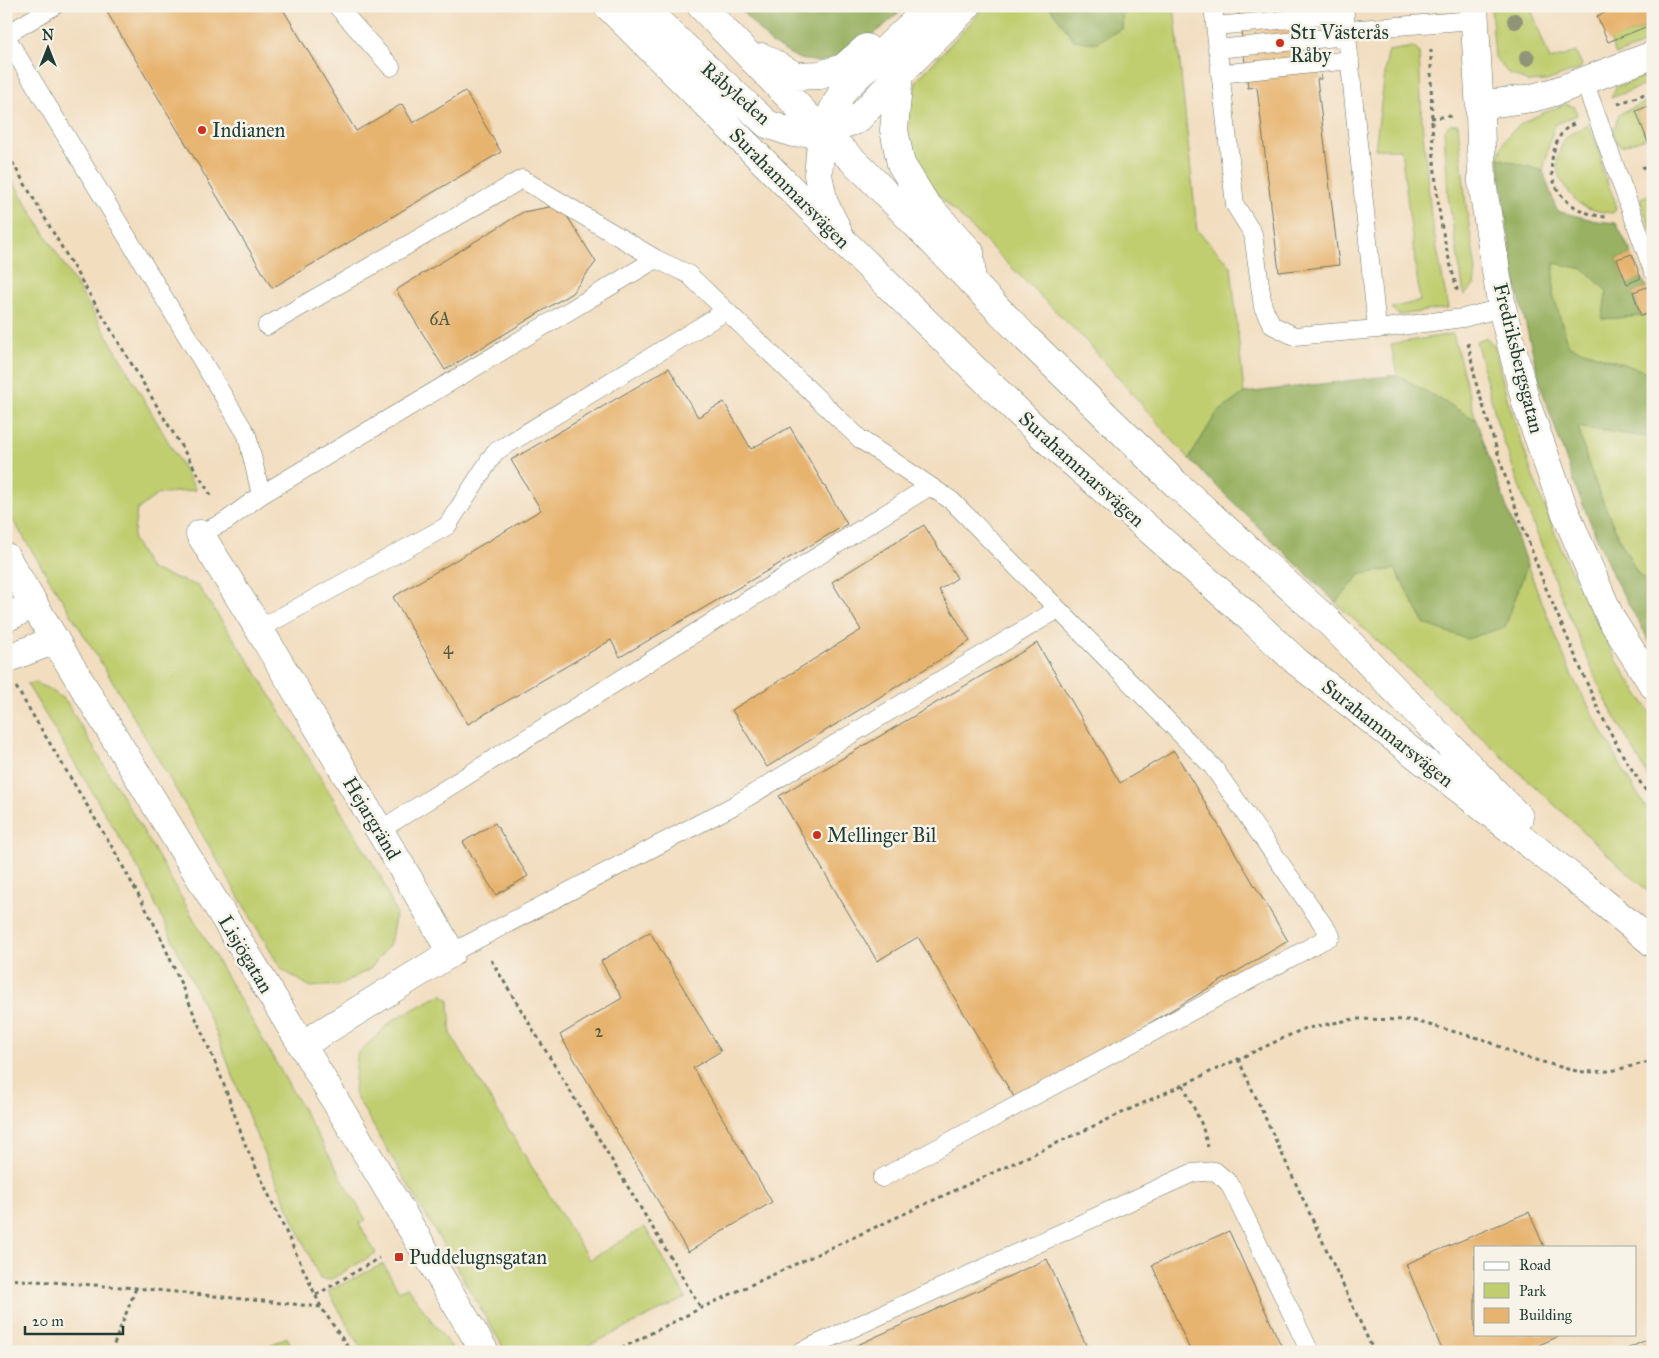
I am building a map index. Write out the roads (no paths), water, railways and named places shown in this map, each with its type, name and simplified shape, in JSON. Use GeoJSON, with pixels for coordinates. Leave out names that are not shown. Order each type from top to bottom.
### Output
{"type":"FeatureCollection","features":[{"type":"Feature","properties":{"kind":"main road","name":"Surahammarsvägen"},"geometry":{"type":"LineString","coordinates":[[701,6],[1034,346],[1176,484],[1330,623],[1591,892]]}},
{"type":"Feature","properties":{"kind":"main road","name":"Råbyleden"},"geometry":{"type":"LineString","coordinates":[[610,8],[655,19],[767,124],[793,132],[822,131],[856,120],[967,6]]}},
{"type":"Feature","properties":{"kind":"main road","name":"Surahammarsvägen"},"geometry":{"type":"LineString","coordinates":[[610,8],[843,241],[1045,438],[1251,619],[1297,662],[1591,892],[1653,944]]}},
{"type":"Feature","properties":{"kind":"main road"},"geometry":{"type":"LineString","coordinates":[[730,36],[795,76],[820,75],[843,68],[895,23],[924,13]]}},
{"type":"Feature","properties":{"kind":"main road"},"geometry":{"type":"LineString","coordinates":[[843,241],[824,204],[818,175],[822,131],[844,89],[924,13]]}},
{"type":"Feature","properties":{"kind":"main road","name":"Fredriksbergsgatan"},"geometry":{"type":"LineString","coordinates":[[1474,13],[1480,106],[1482,182],[1502,308],[1526,403],[1564,509],[1611,619],[1653,686]]}},
{"type":"Feature","properties":{"kind":"main road"},"geometry":{"type":"LineString","coordinates":[[1480,106],[1532,98],[1653,55]]}},
{"type":"Feature","properties":{"kind":"main road"},"geometry":{"type":"LineString","coordinates":[[899,74],[894,130],[901,164],[925,203],[970,252],[972,282]]}},
{"type":"Feature","properties":{"kind":"main road","name":"Hejargränd"},"geometry":{"type":"LineString","coordinates":[[200,534],[260,629],[451,953]]}},
{"type":"Feature","properties":{"kind":"main road","name":"Lisjögatan"},"geometry":{"type":"LineString","coordinates":[[6,557],[302,1045],[485,1352]]}},
{"type":"Feature","properties":{"kind":"main road"},"geometry":{"type":"LineString","coordinates":[[6,618],[34,604]]}},
{"type":"Feature","properties":{"kind":"main road"},"geometry":{"type":"LineString","coordinates":[[9,669],[55,640]]}},
{"type":"Feature","properties":{"kind":"main road"},"geometry":{"type":"LineString","coordinates":[[302,1045],[451,953]]}},
{"type":"Feature","properties":{"kind":"lane"},"geometry":{"type":"LineString","coordinates":[[54,6],[6,36],[246,435],[260,495]]}},
{"type":"Feature","properties":{"kind":"lane"},"geometry":{"type":"LineString","coordinates":[[337,6],[391,67]]}},
{"type":"Feature","properties":{"kind":"lane"},"geometry":{"type":"LineString","coordinates":[[1212,6],[1235,204],[1253,234],[1263,307],[1272,325],[1294,336],[1377,329],[1463,318],[1502,308]]}},
{"type":"Feature","properties":{"kind":"lane"},"geometry":{"type":"LineString","coordinates":[[1215,26],[1346,21],[1431,23],[1474,13]]}},
{"type":"Feature","properties":{"kind":"lane"},"geometry":{"type":"LineString","coordinates":[[1217,49],[1346,21]]}},
{"type":"Feature","properties":{"kind":"lane"},"geometry":{"type":"LineString","coordinates":[[1346,21],[1377,329]]}},
{"type":"Feature","properties":{"kind":"lane"},"geometry":{"type":"LineString","coordinates":[[1220,74],[1350,60]]}},
{"type":"Feature","properties":{"kind":"lane"},"geometry":{"type":"LineString","coordinates":[[1584,81],[1653,271]]}},
{"type":"Feature","properties":{"kind":"lane"},"geometry":{"type":"LineString","coordinates":[[267,326],[522,179],[656,259],[688,274],[860,439],[952,501],[1213,766],[1331,936],[882,1178]]}},
{"type":"Feature","properties":{"kind":"lane"},"geometry":{"type":"LineString","coordinates":[[200,534],[226,521],[260,495],[656,259]]}},
{"type":"Feature","properties":{"kind":"lane"},"geometry":{"type":"LineString","coordinates":[[260,629],[447,526],[495,452],[726,311]]}},
{"type":"Feature","properties":{"kind":"lane"},"geometry":{"type":"LineString","coordinates":[[380,830],[930,486]]}},
{"type":"Feature","properties":{"kind":"lane"},"geometry":{"type":"LineString","coordinates":[[451,953],[733,806],[1058,609]]}},
{"type":"Feature","properties":{"kind":"lane"},"geometry":{"type":"LineString","coordinates":[[800,1352],[1192,1173],[1215,1171],[1229,1183],[1310,1352]]}},
{"type":"Feature","properties":{"kind":"place","name":"St1 Västerås Råby"},"geometry":{"type":"Point","coordinates":[1280,43]}},
{"type":"Feature","properties":{"kind":"place","name":"Indianen"},"geometry":{"type":"Point","coordinates":[202,130]}},
{"type":"Feature","properties":{"kind":"place","name":"Mellinger Bil"},"geometry":{"type":"Point","coordinates":[817,835]}},
{"type":"Feature","properties":{"kind":"place","name":"Puddelugnsgatan"},"geometry":{"type":"Point","coordinates":[399,1257]}}]}
